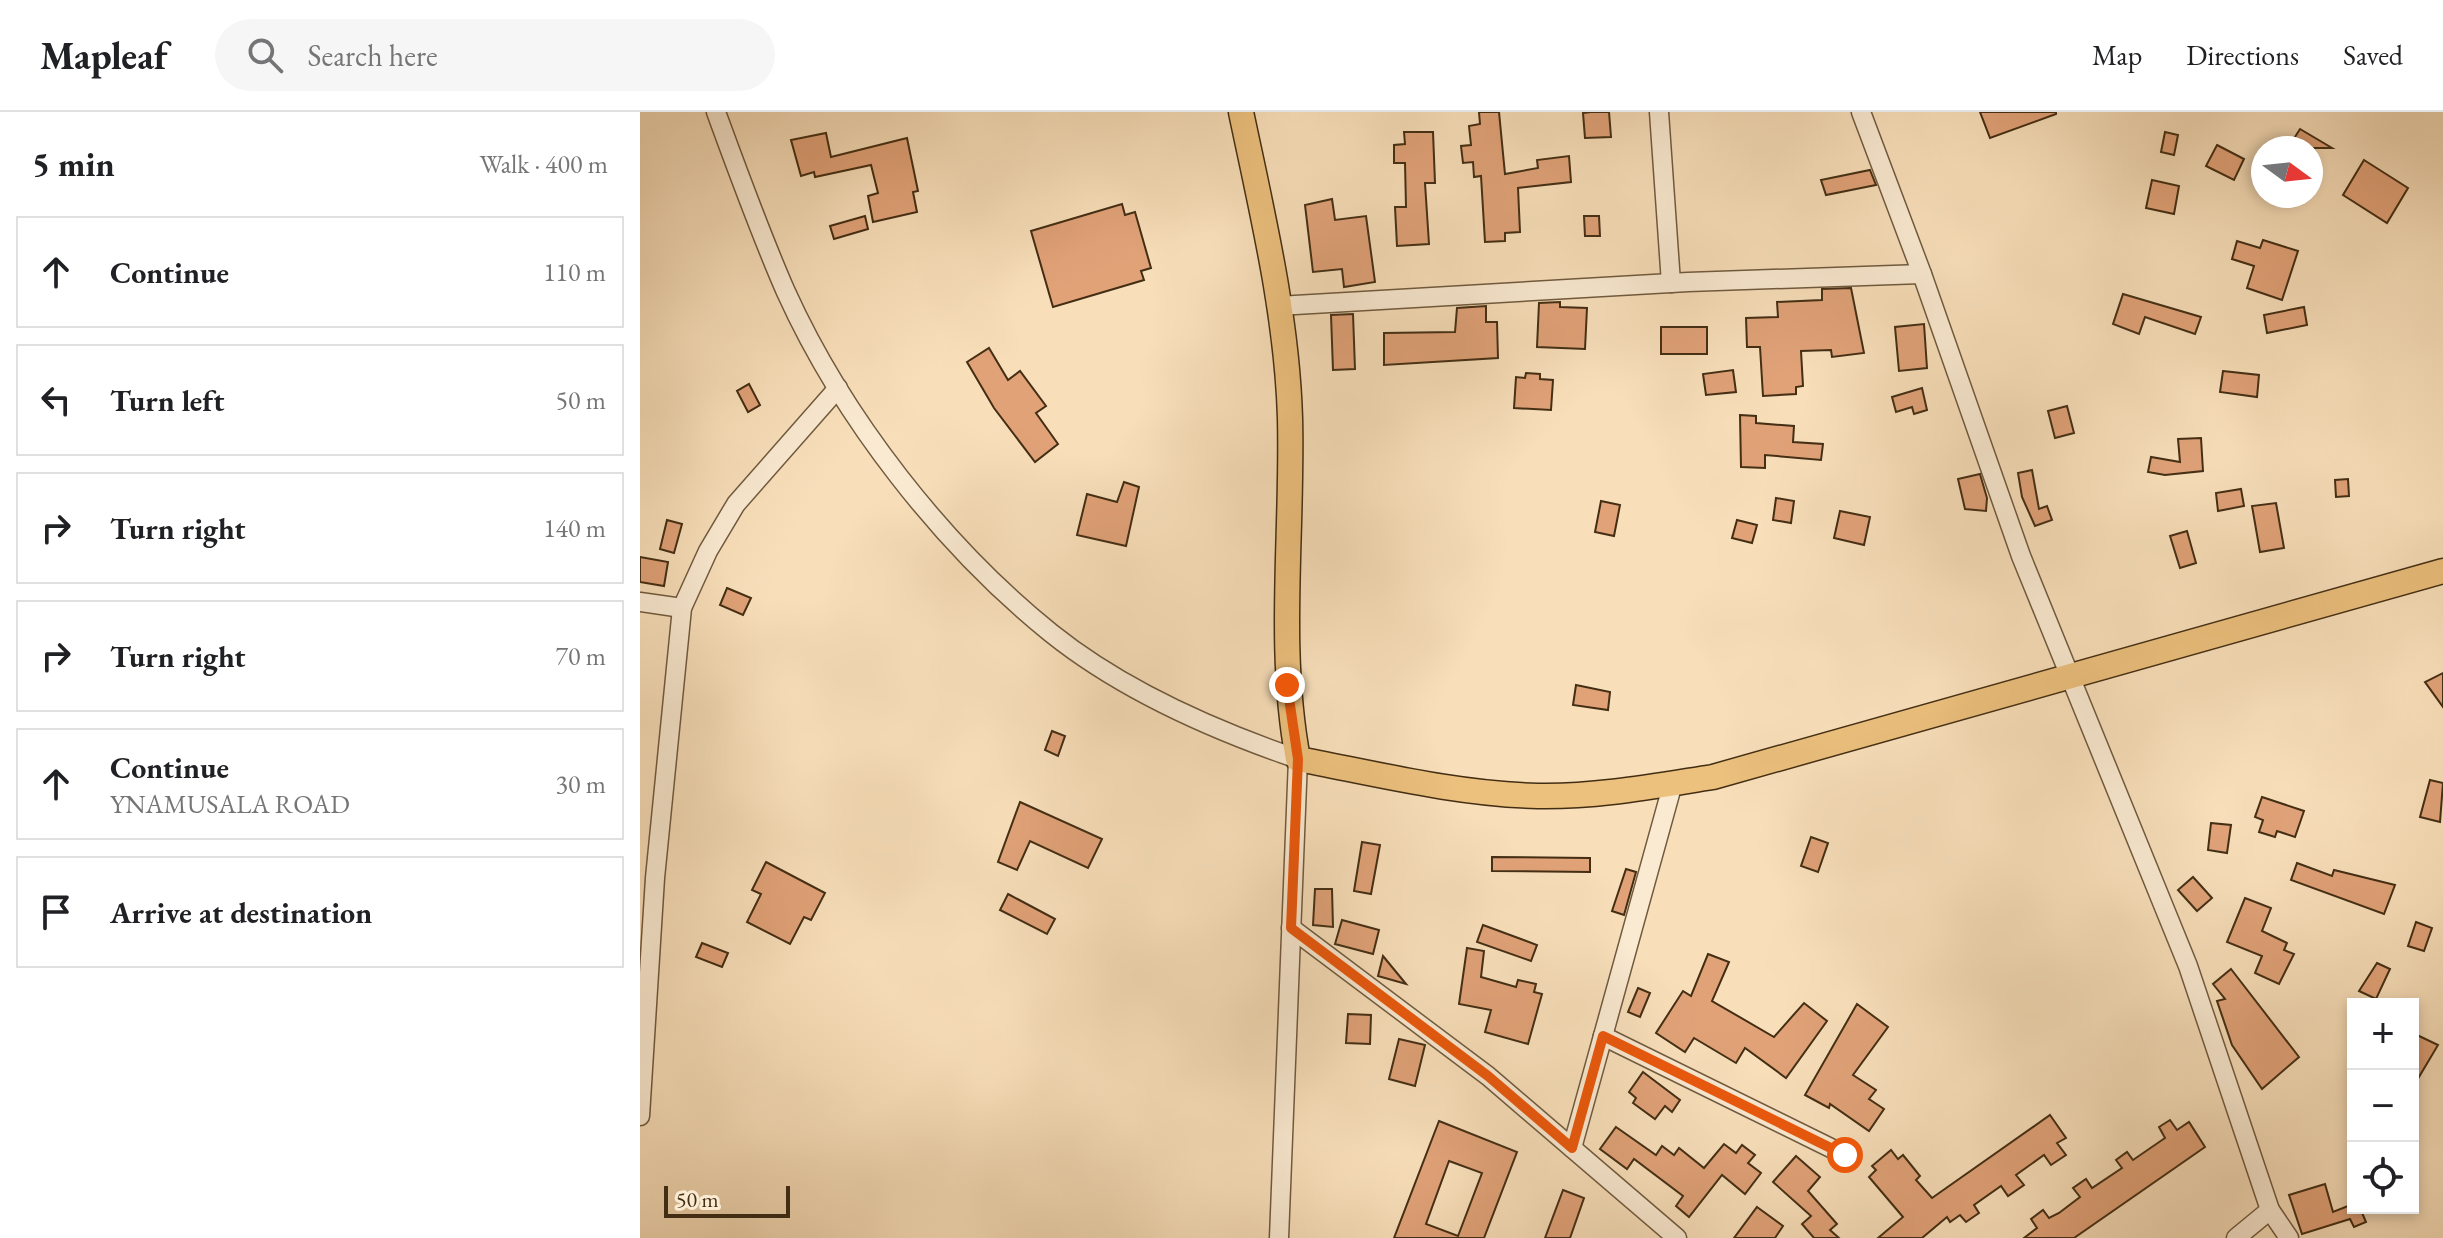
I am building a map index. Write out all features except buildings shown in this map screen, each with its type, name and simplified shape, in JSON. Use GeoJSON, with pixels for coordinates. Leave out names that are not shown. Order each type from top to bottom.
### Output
{"type":"FeatureCollection","features":[{"type":"Feature","properties":{"kind":"main road"},"geometry":{"type":"LineString","coordinates":[[1241,112],[1278,306],[1290,416],[1287,685],[1298,759],[1462,791],[1538,796],[1604,794],[1713,777],[2443,571]]}},
{"type":"Feature","properties":{"kind":"street"},"geometry":{"type":"LineString","coordinates":[[716,112],[787,294],[838,388],[906,486],[985,571],[1052,634],[1142,691],[1215,730],[1298,759],[1279,1238]]}},
{"type":"Feature","properties":{"kind":"street"},"geometry":{"type":"LineString","coordinates":[[1659,112],[1671,283]]}},
{"type":"Feature","properties":{"kind":"street"},"geometry":{"type":"LineString","coordinates":[[1861,112],[1922,274],[2021,556],[2188,966],[2270,1210],[2289,1238]]}},
{"type":"Feature","properties":{"kind":"street"},"geometry":{"type":"LineString","coordinates":[[1278,306],[1671,283],[1922,274]]}},
{"type":"Feature","properties":{"kind":"street"},"geometry":{"type":"LineString","coordinates":[[640,1116],[655,878],[682,608],[708,551],[736,504],[838,388]]}},
{"type":"Feature","properties":{"kind":"street"},"geometry":{"type":"LineString","coordinates":[[640,602],[682,608]]}},
{"type":"Feature","properties":{"kind":"street"},"geometry":{"type":"LineString","coordinates":[[1572,1148],[1673,783]]}},
{"type":"Feature","properties":{"kind":"street"},"geometry":{"type":"LineString","coordinates":[[1291,928],[1488,1076],[1677,1238]]}},
{"type":"Feature","properties":{"kind":"street"},"geometry":{"type":"LineString","coordinates":[[1603,1036],[1845,1155]]}},
{"type":"Feature","properties":{"kind":"street"},"geometry":{"type":"LineString","coordinates":[[2236,1238],[2270,1210]]}},
{"type":"Feature","properties":{"kind":"route"},"geometry":{"type":"LineString","coordinates":[[1287,685],[1298,759],[1291,928],[1488,1076],[1572,1148],[1603,1036],[1845,1155]]}}]}
